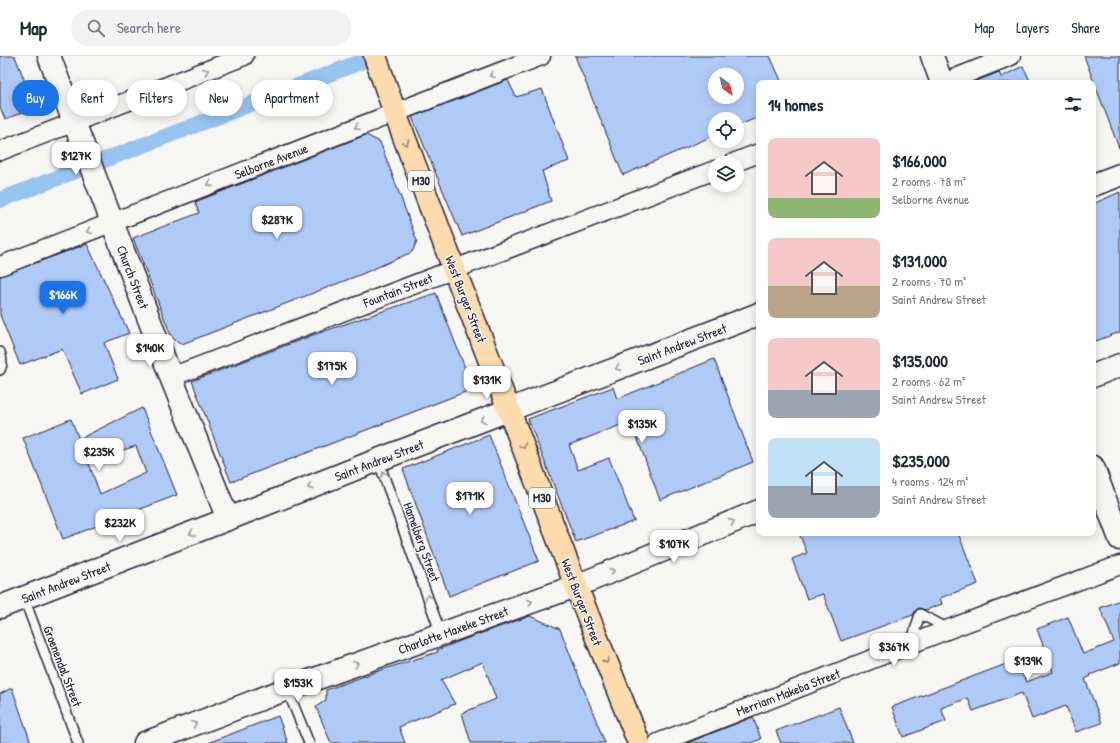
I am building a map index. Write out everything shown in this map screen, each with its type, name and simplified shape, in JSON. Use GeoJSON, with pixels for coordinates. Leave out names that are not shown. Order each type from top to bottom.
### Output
{"type":"FeatureCollection","features":[{"type":"Feature","properties":{"kind":"main road","name":"West Burger Street"},"geometry":{"type":"LineString","coordinates":[[375,56],[454,269],[576,586],[639,743]]}},
{"type":"Feature","properties":{"kind":"street","name":"Church Street"},"geometry":{"type":"LineString","coordinates":[[49,56],[108,213],[228,519]]}},
{"type":"Feature","properties":{"kind":"street"},"geometry":{"type":"LineString","coordinates":[[0,151],[77,129],[244,56]]}},
{"type":"Feature","properties":{"kind":"street","name":"Selborne Avenue"},"geometry":{"type":"LineString","coordinates":[[0,266],[108,213],[392,103],[541,56]]}},
{"type":"Feature","properties":{"kind":"street"},"geometry":{"type":"LineString","coordinates":[[932,56],[942,80]]}},
{"type":"Feature","properties":{"kind":"street"},"geometry":{"type":"LineString","coordinates":[[951,80],[1011,56]]}},
{"type":"Feature","properties":{"kind":"street"},"geometry":{"type":"LineString","coordinates":[[744,159],[756,154]]}},
{"type":"Feature","properties":{"kind":"street","name":"Fountain Street"},"geometry":{"type":"LineString","coordinates":[[172,377],[708,173]]}},
{"type":"Feature","properties":{"kind":"street"},"geometry":{"type":"LineString","coordinates":[[1096,185],[1120,175]]}},
{"type":"Feature","properties":{"kind":"street","name":"Saint Andrew Street"},"geometry":{"type":"LineString","coordinates":[[0,607],[756,315]]}},
{"type":"Feature","properties":{"kind":"street"},"geometry":{"type":"LineString","coordinates":[[1096,375],[1120,365]]}},
{"type":"Feature","properties":{"kind":"street"},"geometry":{"type":"LineString","coordinates":[[1096,475],[1120,539]]}},
{"type":"Feature","properties":{"kind":"street","name":"Charlotte Maxeke Street"},"geometry":{"type":"LineString","coordinates":[[145,743],[287,689],[576,586],[756,512]]}},
{"type":"Feature","properties":{"kind":"street","name":"Merriam Makeba Street"},"geometry":{"type":"LineString","coordinates":[[658,743],[949,628],[1120,565]]}},
{"type":"Feature","properties":{"kind":"lane"},"geometry":{"type":"LineString","coordinates":[[0,352],[2,357],[2,367],[0,370]]}},
{"type":"Feature","properties":{"kind":"lane","name":"Hamelberg Street"},"geometry":{"type":"LineString","coordinates":[[378,460],[441,634]]}},
{"type":"Feature","properties":{"kind":"lane","name":"Groenendal Street"},"geometry":{"type":"LineString","coordinates":[[24,598],[78,743]]}},
{"type":"Feature","properties":{"kind":"lane"},"geometry":{"type":"LineString","coordinates":[[911,644],[920,614],[949,628]]}},
{"type":"Feature","properties":{"kind":"lane"},"geometry":{"type":"LineString","coordinates":[[287,689],[309,743]]}},
{"type":"Feature","properties":{"kind":"building"},"geometry":{"type":"Polygon","coordinates":[[[0,56],[15,56],[24,80],[12,80],[13,116],[5,119],[0,107],[0,56]]]}},
{"type":"Feature","properties":{"kind":"building"},"geometry":{"type":"Polygon","coordinates":[[[575,56],[770,56],[781,80],[756,80],[756,118],[744,123],[744,112],[708,112],[708,138],[623,175],[575,56]]]}},
{"type":"Feature","properties":{"kind":"building"},"geometry":{"type":"Polygon","coordinates":[[[1084,56],[1120,56],[1120,148],[1096,88],[1096,80],[1093,80],[1084,56]]]}},
{"type":"Feature","properties":{"kind":"building"},"geometry":{"type":"Polygon","coordinates":[[[1023,66],[1030,80],[979,80],[999,72],[1001,77],[1023,66]]]}},
{"type":"Feature","properties":{"kind":"building"},"geometry":{"type":"Polygon","coordinates":[[[508,80],[516,97],[542,89],[569,161],[542,171],[551,201],[462,236],[412,117],[508,80]]]}},
{"type":"Feature","properties":{"kind":"building"},"geometry":{"type":"Polygon","coordinates":[[[366,135],[380,142],[417,241],[412,252],[362,274],[182,344],[172,338],[133,238],[199,213],[195,202],[366,135]]]}},
{"type":"Feature","properties":{"kind":"building"},"geometry":{"type":"Polygon","coordinates":[[[1120,192],[1120,332],[1096,341],[1096,203],[1120,192]]]}},
{"type":"Feature","properties":{"kind":"building"},"geometry":{"type":"Polygon","coordinates":[[[87,244],[129,333],[104,343],[118,379],[82,394],[62,349],[20,365],[0,315],[0,276],[87,244]]]}},
{"type":"Feature","properties":{"kind":"building"},"geometry":{"type":"Polygon","coordinates":[[[436,293],[473,389],[231,482],[192,381],[313,335],[436,293]]]}},
{"type":"Feature","properties":{"kind":"building"},"geometry":{"type":"Polygon","coordinates":[[[714,359],[753,462],[660,500],[631,421],[569,445],[578,470],[609,458],[634,521],[576,542],[528,419],[613,387],[617,399],[714,359]]]}},
{"type":"Feature","properties":{"kind":"building"},"geometry":{"type":"Polygon","coordinates":[[[142,408],[177,495],[63,539],[23,438],[71,419],[79,439],[142,408]],[[136,446],[88,461],[100,494],[146,473],[136,446]]]}},
{"type":"Feature","properties":{"kind":"building"},"geometry":{"type":"Polygon","coordinates":[[[489,435],[539,561],[449,596],[403,469],[489,435]]]}},
{"type":"Feature","properties":{"kind":"building"},"geometry":{"type":"Polygon","coordinates":[[[800,536],[959,536],[978,584],[940,598],[942,604],[926,610],[919,608],[913,615],[841,641],[823,594],[807,599],[792,559],[807,553],[800,536]]]}},
{"type":"Feature","properties":{"kind":"building"},"geometry":{"type":"Polygon","coordinates":[[[1120,600],[1120,663],[1090,675],[1091,676],[1085,679],[1102,723],[1076,732],[1066,706],[1032,719],[1022,693],[973,711],[968,698],[941,708],[946,721],[903,737],[892,707],[1017,660],[1026,682],[1053,672],[1037,629],[1068,617],[1083,654],[1114,642],[1100,608],[1120,600]]]}},
{"type":"Feature","properties":{"kind":"building"},"geometry":{"type":"Polygon","coordinates":[[[530,616],[560,629],[605,743],[471,743],[462,713],[496,699],[483,662],[441,680],[455,704],[399,727],[405,743],[331,743],[316,707],[326,700],[326,690],[378,671],[438,652],[437,650],[530,616]]]}},
{"type":"Feature","properties":{"kind":"building"},"geometry":{"type":"Polygon","coordinates":[[[12,688],[31,743],[0,743],[0,694],[12,688]]]}},
{"type":"Feature","properties":{"kind":"building"},"geometry":{"type":"Polygon","coordinates":[[[839,707],[853,743],[781,743],[776,731],[839,707]]]}},
{"type":"Feature","properties":{"kind":"building"},"geometry":{"type":"Polygon","coordinates":[[[278,716],[288,743],[210,742],[278,716]]]}},
{"type":"Feature","properties":{"kind":"building"},"geometry":{"type":"Polygon","coordinates":[[[753,717],[761,739],[751,743],[687,743],[753,717]]]}},
{"type":"Feature","properties":{"kind":"waterway"},"geometry":{"type":"LineString","coordinates":[[0,200],[376,56]]}}]}
